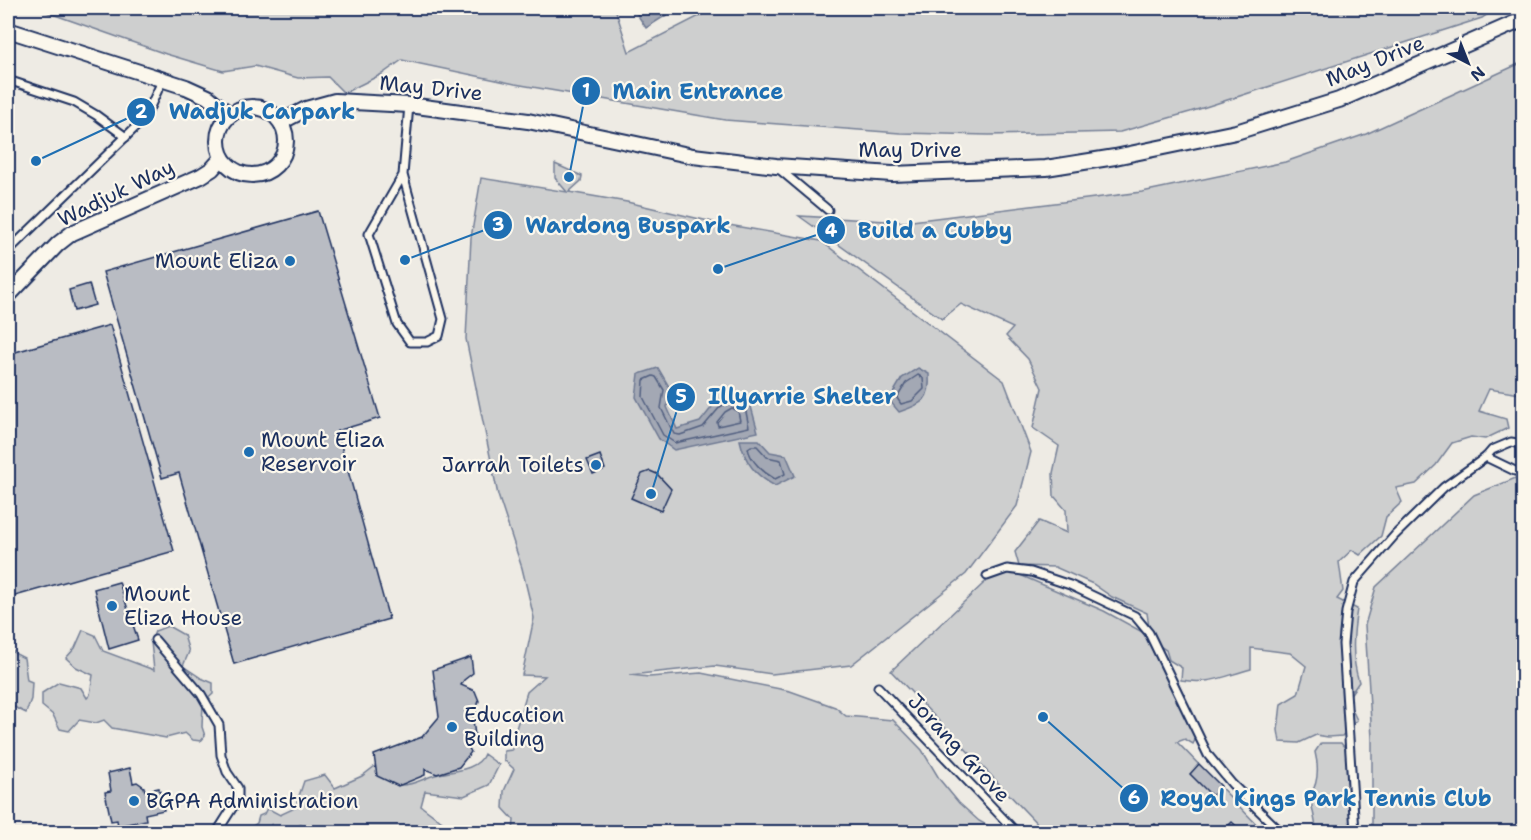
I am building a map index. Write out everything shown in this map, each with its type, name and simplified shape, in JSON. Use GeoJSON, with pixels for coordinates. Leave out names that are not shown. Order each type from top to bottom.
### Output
{"type":"FeatureCollection","features":[{"type":"Feature","properties":{"kind":"street","name":"May Drive"},"geometry":{"type":"LineString","coordinates":[[281,122],[306,109],[335,101],[409,105],[528,121],[693,156],[776,166],[903,173],[1046,168],[1115,157],[1236,132],[1340,100],[1524,19]]}},
{"type":"Feature","properties":{"kind":"street"},"geometry":{"type":"LineString","coordinates":[[8,30],[186,87],[208,97],[230,115]]}},
{"type":"Feature","properties":{"kind":"street"},"geometry":{"type":"LineString","coordinates":[[263,108],[281,122],[286,134],[287,146],[283,158],[275,167],[264,174],[252,176],[240,174],[229,168],[218,147],[218,135],[222,124],[230,115],[240,109],[263,108]]}},
{"type":"Feature","properties":{"kind":"street","name":"Wadjuk Way"},"geometry":{"type":"LineString","coordinates":[[8,296],[58,244],[72,233],[201,176],[212,169],[222,158]]}},
{"type":"Feature","properties":{"kind":"lane"},"geometry":{"type":"LineString","coordinates":[[8,80],[74,102],[126,136]]}},
{"type":"Feature","properties":{"kind":"lane"},"geometry":{"type":"LineString","coordinates":[[8,251],[145,118],[162,81]]}},
{"type":"Feature","properties":{"kind":"lane"},"geometry":{"type":"LineString","coordinates":[[403,175],[369,234],[397,324],[410,342],[427,342],[439,336],[443,319],[403,175],[409,105]]}},
{"type":"Feature","properties":{"kind":"lane"},"geometry":{"type":"LineString","coordinates":[[776,166],[828,210]]}},
{"type":"Feature","properties":{"kind":"lane"},"geometry":{"type":"LineString","coordinates":[[1355,832],[1343,644],[1346,612],[1354,582],[1395,535],[1444,487],[1486,457],[1492,450],[1510,442],[1524,444]]}},
{"type":"Feature","properties":{"kind":"lane"},"geometry":{"type":"LineString","coordinates":[[1486,457],[1515,471],[1524,471]]}},
{"type":"Feature","properties":{"kind":"lane"},"geometry":{"type":"LineString","coordinates":[[987,576],[1007,569],[1031,572],[1070,585],[1135,616],[1149,633],[1208,755],[1232,784],[1281,832]]}},
{"type":"Feature","properties":{"kind":"lane"},"geometry":{"type":"LineString","coordinates":[[155,640],[201,694],[219,725],[221,755],[227,772],[238,788],[238,799],[217,832]]}},
{"type":"Feature","properties":{"kind":"lane","name":"Jorang Grove"},"geometry":{"type":"LineString","coordinates":[[878,687],[1016,832]]}},
{"type":"Feature","properties":{"kind":"shaded area"},"geometry":{"type":"Polygon","coordinates":[[[35,8],[615,8],[629,52],[715,8],[1497,8],[1482,18],[1190,112],[1120,132],[989,135],[900,133],[725,120],[515,84],[402,60],[382,74],[344,93],[328,77],[298,78],[255,66],[223,71],[166,54],[35,8]]]}},
{"type":"Feature","properties":{"kind":"shaded area"},"geometry":{"type":"Polygon","coordinates":[[[1523,62],[1523,391],[1520,394],[1489,389],[1479,411],[1506,419],[1508,428],[1485,439],[1471,437],[1452,443],[1436,465],[1416,484],[1396,488],[1402,502],[1386,517],[1381,536],[1360,555],[1352,550],[1339,562],[1343,591],[1337,599],[1357,609],[1354,646],[1359,682],[1347,699],[1357,720],[1342,736],[1316,735],[1299,743],[1280,742],[1278,730],[1281,704],[1298,694],[1306,666],[1290,653],[1251,648],[1251,669],[1209,681],[1181,680],[1182,668],[1169,660],[1166,650],[1158,645],[1149,627],[1147,613],[1055,567],[1019,566],[1015,552],[1039,521],[1067,533],[1066,510],[1054,496],[1053,473],[1059,446],[1033,428],[1042,388],[1028,359],[1006,336],[1013,328],[961,304],[942,319],[799,216],[904,222],[1142,192],[1285,162],[1366,134],[1523,62]]]}},
{"type":"Feature","properties":{"kind":"shaded area"},"geometry":{"type":"Polygon","coordinates":[[[555,164],[582,176],[581,181],[569,192],[627,202],[717,223],[821,241],[1004,381],[1031,452],[1017,506],[966,574],[851,665],[772,674],[715,666],[630,675],[649,677],[701,673],[790,691],[835,707],[846,716],[893,720],[922,750],[940,780],[959,803],[979,821],[999,832],[513,832],[514,820],[503,808],[504,791],[514,769],[504,760],[504,751],[512,750],[512,742],[527,692],[545,676],[522,675],[534,618],[522,568],[498,495],[466,339],[471,238],[481,178],[567,192],[555,178],[555,164]]]}},
{"type":"Feature","properties":{"kind":"shaded area"},"geometry":{"type":"Polygon","coordinates":[[[1523,475],[1523,832],[1372,832],[1372,738],[1365,625],[1376,587],[1474,495],[1523,475]]]}},
{"type":"Feature","properties":{"kind":"shaded area"},"geometry":{"type":"Polygon","coordinates":[[[1003,572],[1013,572],[1104,611],[1146,634],[1196,738],[1193,744],[1185,739],[1177,742],[1264,832],[1045,832],[891,671],[992,576],[1003,572]]]}},
{"type":"Feature","properties":{"kind":"shaded area"},"geometry":{"type":"Polygon","coordinates":[[[168,626],[184,635],[189,652],[183,666],[213,683],[213,694],[203,703],[202,727],[205,736],[201,741],[193,740],[185,733],[166,738],[112,728],[104,720],[96,723],[79,720],[69,731],[60,729],[53,715],[42,706],[42,693],[59,682],[81,688],[87,698],[90,695],[93,675],[76,667],[66,658],[75,648],[83,630],[95,635],[103,651],[154,670],[151,642],[155,631],[168,626]]]}},
{"type":"Feature","properties":{"kind":"shaded area"},"geometry":{"type":"Polygon","coordinates":[[[8,646],[14,653],[24,658],[27,680],[32,682],[31,699],[26,713],[8,704],[8,646]]]}},
{"type":"Feature","properties":{"kind":"shaded area"},"geometry":{"type":"Polygon","coordinates":[[[1321,743],[1341,743],[1352,757],[1347,782],[1352,790],[1353,832],[1317,832],[1310,796],[1317,775],[1315,752],[1321,743]]]}},
{"type":"Feature","properties":{"kind":"shaded area"},"geometry":{"type":"Polygon","coordinates":[[[484,754],[499,765],[489,785],[464,796],[425,791],[421,806],[442,822],[445,832],[304,832],[301,824],[288,832],[273,832],[271,825],[268,832],[244,832],[257,823],[259,816],[264,814],[267,808],[280,815],[295,808],[304,781],[325,775],[335,788],[362,776],[375,766],[388,781],[404,785],[470,767],[481,760],[484,754]]]}},
{"type":"Feature","properties":{"kind":"water"},"geometry":{"type":"Polygon","coordinates":[[[633,8],[676,8],[676,9],[646,28],[633,8]]]}},
{"type":"Feature","properties":{"kind":"water"},"geometry":{"type":"Polygon","coordinates":[[[658,368],[671,390],[667,407],[677,429],[700,422],[716,402],[735,391],[750,403],[758,432],[674,450],[659,439],[636,397],[639,374],[658,368]]]}},
{"type":"Feature","properties":{"kind":"water"},"geometry":{"type":"Polygon","coordinates":[[[918,368],[929,374],[927,395],[920,403],[899,412],[889,400],[902,378],[918,368]]]}},
{"type":"Feature","properties":{"kind":"water"},"geometry":{"type":"Polygon","coordinates":[[[740,440],[759,440],[770,452],[786,455],[795,476],[775,486],[768,482],[756,473],[748,462],[740,440]]]}},
{"type":"Feature","properties":{"kind":"building","name":"Mount Eliza Reservoir"},"geometry":{"type":"Polygon","coordinates":[[[318,211],[380,418],[337,431],[389,619],[234,664],[179,473],[162,478],[103,272],[318,211]]]}},
{"type":"Feature","properties":{"kind":"building"},"geometry":{"type":"Polygon","coordinates":[[[89,284],[95,305],[74,311],[69,290],[89,284]]]}},
{"type":"Feature","properties":{"kind":"building"},"geometry":{"type":"Polygon","coordinates":[[[110,325],[174,551],[8,598],[8,361],[12,353],[110,325]]]}},
{"type":"Feature","properties":{"kind":"building","name":"Jarrah Toilets"},"geometry":{"type":"Polygon","coordinates":[[[600,455],[605,469],[593,474],[587,460],[600,455]]]}},
{"type":"Feature","properties":{"kind":"building"},"geometry":{"type":"Polygon","coordinates":[[[650,471],[657,474],[671,489],[661,511],[631,498],[642,474],[650,471]]]}},
{"type":"Feature","properties":{"kind":"building","name":"Mount Eliza House"},"geometry":{"type":"Polygon","coordinates":[[[119,582],[138,640],[109,649],[94,589],[119,582]]]}},
{"type":"Feature","properties":{"kind":"building","name":"Education Building"},"geometry":{"type":"Polygon","coordinates":[[[471,657],[473,673],[461,685],[475,691],[479,701],[473,719],[475,736],[468,746],[471,752],[459,767],[437,774],[425,769],[425,775],[398,786],[377,776],[374,755],[422,737],[439,717],[433,670],[471,657]]]}},
{"type":"Feature","properties":{"kind":"building"},"geometry":{"type":"Polygon","coordinates":[[[1199,764],[1221,786],[1212,796],[1190,774],[1199,764]]]}},
{"type":"Feature","properties":{"kind":"building","name":"BGPA Administration"},"geometry":{"type":"Polygon","coordinates":[[[130,768],[133,783],[137,782],[144,787],[145,791],[159,788],[164,810],[145,814],[146,820],[118,826],[117,820],[111,821],[105,792],[111,791],[108,773],[130,768]]]}},
{"type":"Feature","properties":{"kind":"building"},"geometry":{"type":"Polygon","coordinates":[[[1232,822],[1243,832],[1215,832],[1225,829],[1232,822]]]}},
{"type":"Feature","properties":{"kind":"building"},"geometry":{"type":"Polygon","coordinates":[[[1155,824],[1162,832],[1142,832],[1155,824]]]}},
{"type":"Feature","properties":{"kind":"place","name":"Wadjuk Carpark"},"geometry":{"type":"Point","coordinates":[36,161]}},
{"type":"Feature","properties":{"kind":"place","name":"Main Entrance"},"geometry":{"type":"Point","coordinates":[569,177]}},
{"type":"Feature","properties":{"kind":"place","name":"Wardong Buspark"},"geometry":{"type":"Point","coordinates":[405,260]}},
{"type":"Feature","properties":{"kind":"place","name":"Mount Eliza"},"geometry":{"type":"Point","coordinates":[290,261]}},
{"type":"Feature","properties":{"kind":"place","name":"Build a Cubby"},"geometry":{"type":"Point","coordinates":[718,269]}},
{"type":"Feature","properties":{"kind":"place","name":"Mount Eliza Reservoir"},"geometry":{"type":"Point","coordinates":[249,452]}},
{"type":"Feature","properties":{"kind":"place","name":"Jarrah Toilets"},"geometry":{"type":"Point","coordinates":[596,465]}},
{"type":"Feature","properties":{"kind":"place","name":"Illyarrie Shelter"},"geometry":{"type":"Point","coordinates":[651,494]}},
{"type":"Feature","properties":{"kind":"place","name":"Mount Eliza House"},"geometry":{"type":"Point","coordinates":[112,606]}},
{"type":"Feature","properties":{"kind":"place","name":"Royal Kings Park Tennis Club"},"geometry":{"type":"Point","coordinates":[1043,717]}},
{"type":"Feature","properties":{"kind":"place","name":"Education Building"},"geometry":{"type":"Point","coordinates":[452,727]}},
{"type":"Feature","properties":{"kind":"place","name":"BGPA Administration"},"geometry":{"type":"Point","coordinates":[134,801]}}]}
